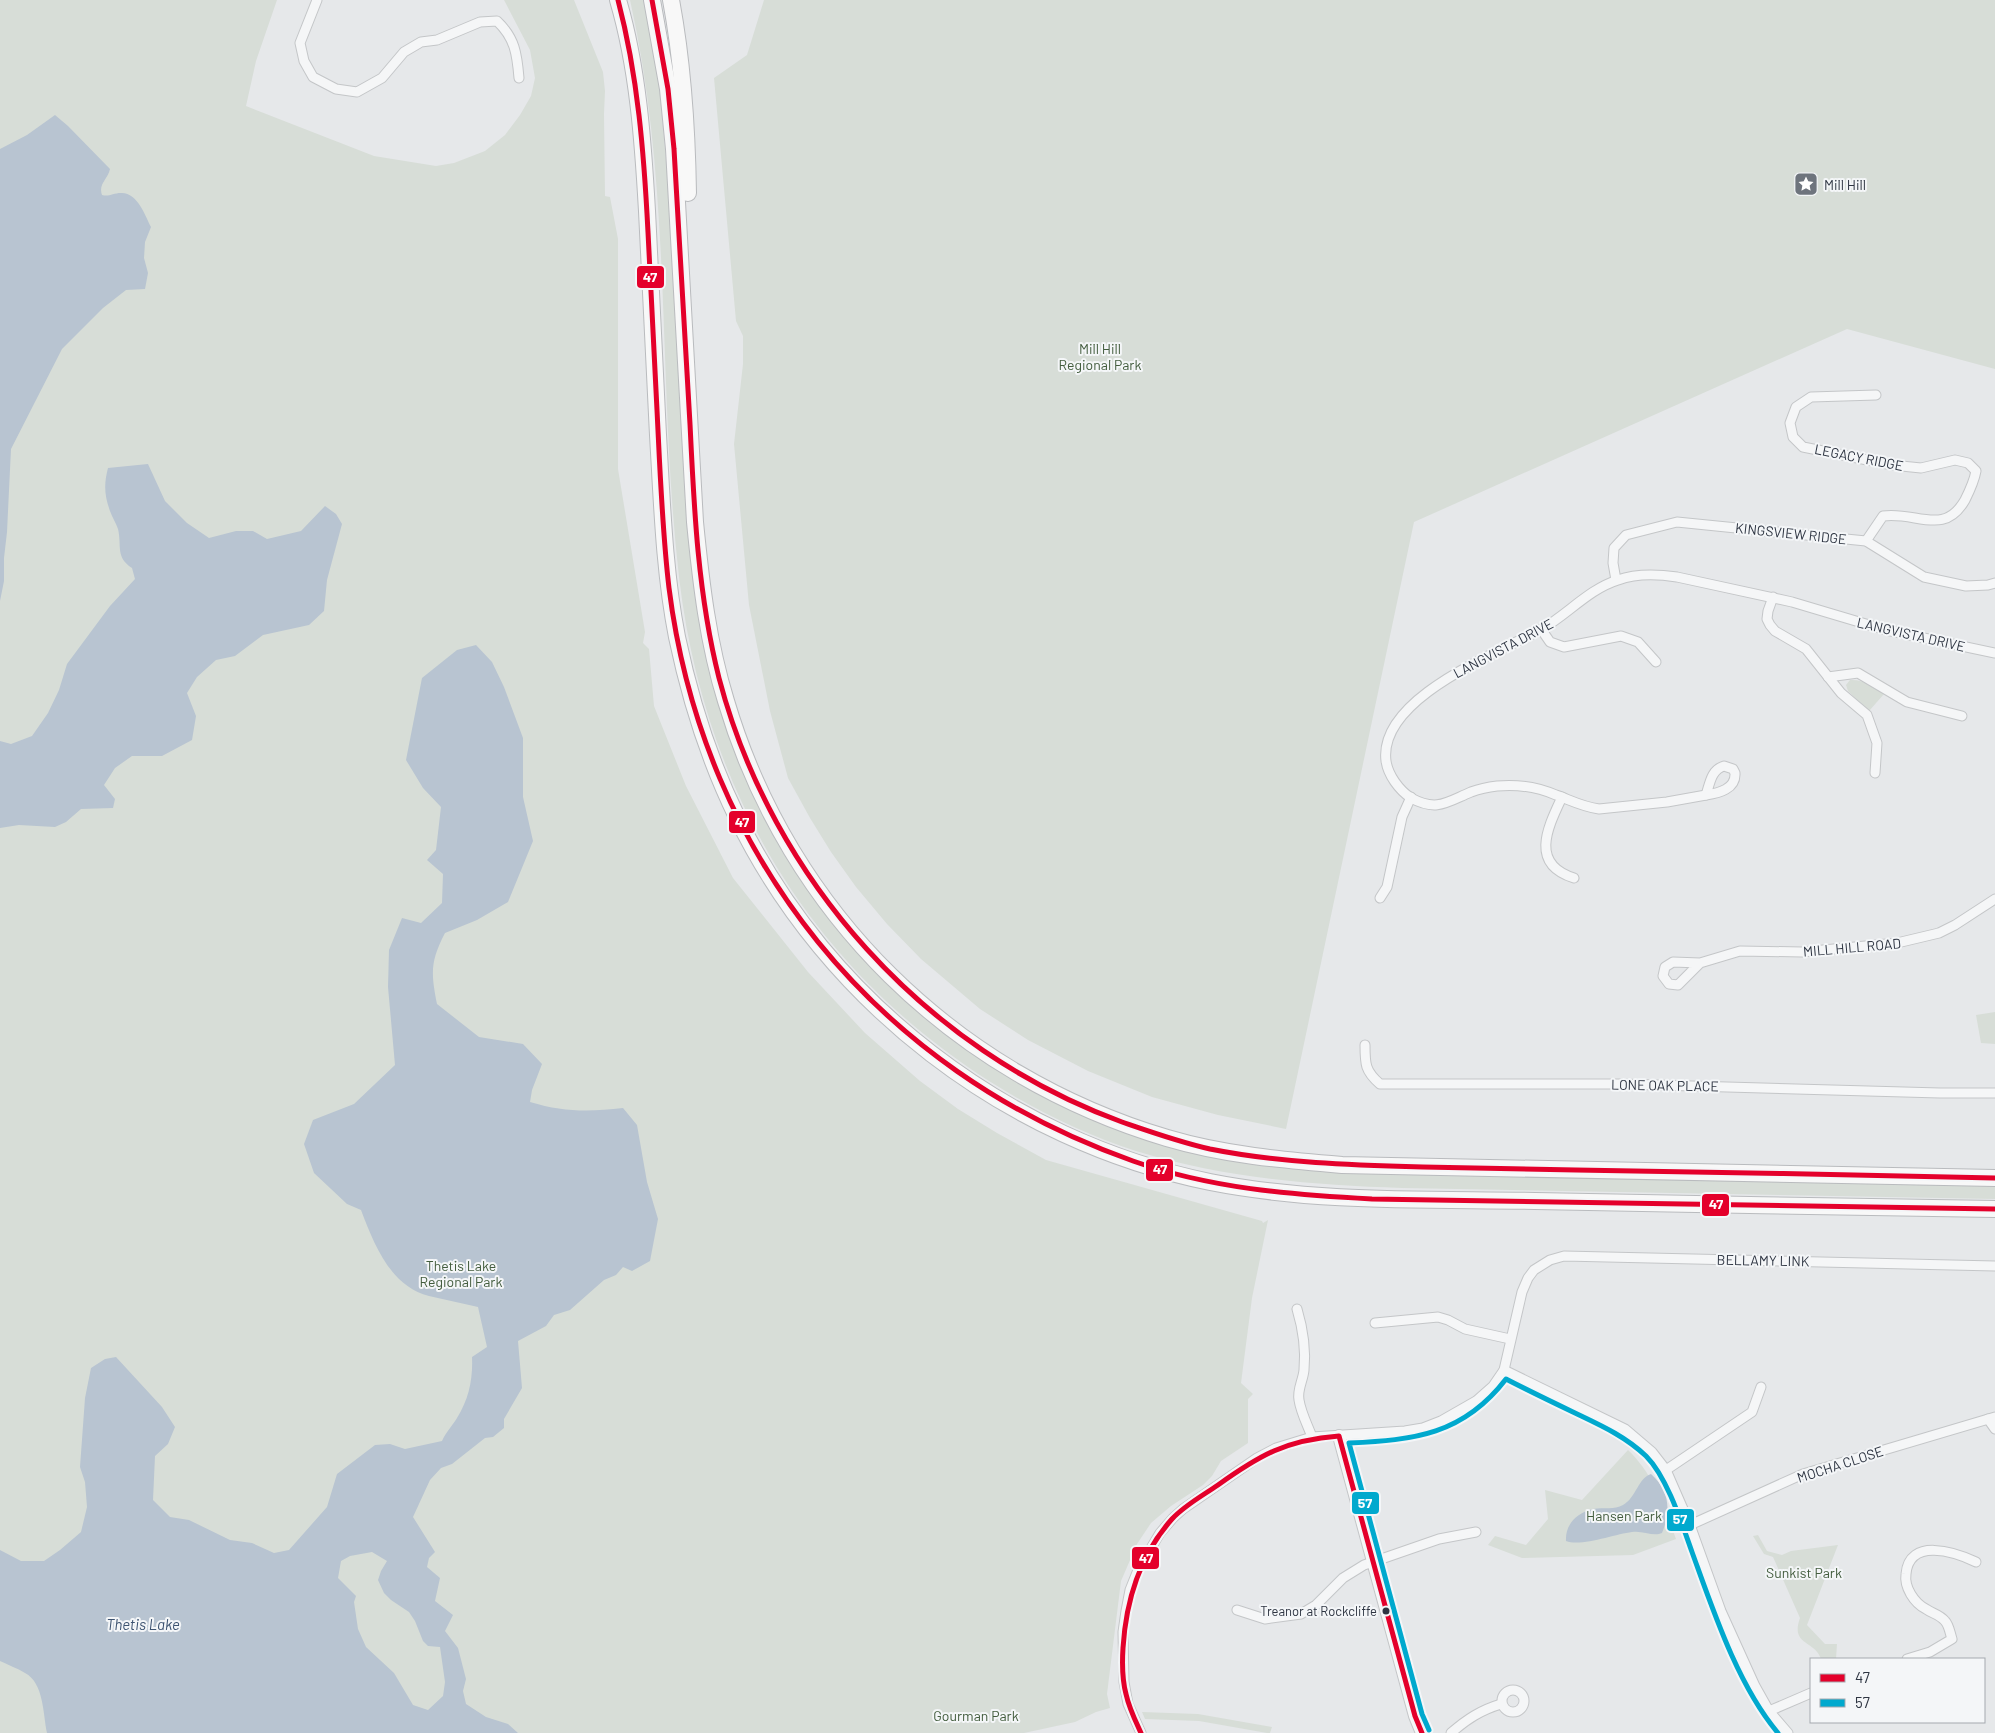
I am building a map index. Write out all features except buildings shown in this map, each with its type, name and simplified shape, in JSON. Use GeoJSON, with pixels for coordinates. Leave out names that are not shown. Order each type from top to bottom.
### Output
{"type":"FeatureCollection","features":[{"type":"Feature","properties":{"kind":"highway"},"geometry":{"type":"LineString","coordinates":[[610,0],[636,86]]}},
{"type":"Feature","properties":{"kind":"highway"},"geometry":{"type":"LineString","coordinates":[[618,0],[623,15],[636,86],[645,175],[666,556],[676,632],[690,693],[708,750],[738,820],[761,861],[811,936],[880,1011],[917,1043],[956,1072],[1034,1120],[1117,1156],[1206,1181],[1256,1189],[1363,1198],[1995,1209]]}},
{"type":"Feature","properties":{"kind":"highway"},"geometry":{"type":"LineString","coordinates":[[652,0],[668,89],[674,149],[695,522],[701,577],[716,664],[726,702],[743,751],[763,798],[808,878],[862,946],[910,995],[977,1048],[1043,1088],[1087,1109],[1125,1124],[1188,1143],[1267,1158],[1342,1165],[1995,1178]]}},
{"type":"Feature","properties":{"kind":"highway"},"geometry":{"type":"LineString","coordinates":[[671,0],[682,69],[688,168],[688,233],[682,282]]}},
{"type":"Feature","properties":{"kind":"street"},"geometry":{"type":"LineString","coordinates":[[317,0],[300,43],[304,61],[313,77],[336,89],[357,92],[382,78],[404,52],[421,42],[437,40],[480,22],[497,21],[508,32],[517,55],[519,78]]}},
{"type":"Feature","properties":{"kind":"street","name":"LEGACY RIDGE"},"geometry":{"type":"LineString","coordinates":[[1866,541],[1883,516],[1896,514],[1932,521],[1946,520],[1959,511],[1974,484],[1976,471],[1968,463],[1955,460],[1921,468],[1892,465],[1803,447],[1793,437],[1790,422],[1796,407],[1811,397],[1876,395]]}},
{"type":"Feature","properties":{"kind":"street","name":"KINGSVIEW RIDGE"},"geometry":{"type":"LineString","coordinates":[[1616,580],[1613,563],[1614,548],[1626,536],[1677,522],[1866,541],[1924,577],[1966,586],[1988,585],[1995,582]]}},
{"type":"Feature","properties":{"kind":"street","name":"LANGVISTA DRIVE"},"geometry":{"type":"LineString","coordinates":[[1706,795],[1609,809],[1588,808],[1531,787],[1497,786],[1472,792],[1441,806],[1432,805],[1411,797],[1399,788],[1391,776],[1386,754],[1393,729],[1398,721],[1441,682],[1542,629],[1594,592],[1616,580],[1642,574],[1658,574],[1773,597],[1886,630],[1995,653]]}},
{"type":"Feature","properties":{"kind":"street"},"geometry":{"type":"LineString","coordinates":[[1773,597],[1767,619],[1770,625],[1775,631],[1806,649],[1841,693],[1867,715],[1877,743],[1875,773]]}},
{"type":"Feature","properties":{"kind":"street"},"geometry":{"type":"LineString","coordinates":[[1542,629],[1550,642],[1564,647],[1621,636],[1638,642],[1656,662]]}},
{"type":"Feature","properties":{"kind":"street"},"geometry":{"type":"LineString","coordinates":[[1828,677],[1858,673],[1906,702],[1962,716]]}},
{"type":"Feature","properties":{"kind":"street"},"geometry":{"type":"LineString","coordinates":[[1380,898],[1388,887],[1400,825],[1411,797]]}},
{"type":"Feature","properties":{"kind":"street"},"geometry":{"type":"LineString","coordinates":[[1562,797],[1547,832],[1546,852],[1548,860],[1556,870],[1574,878]]}},
{"type":"Feature","properties":{"kind":"street","name":"MILL HILL ROAD"},"geometry":{"type":"LineString","coordinates":[[1700,963],[1740,951],[1802,952],[1898,943],[1939,933],[1995,899]]}},
{"type":"Feature","properties":{"kind":"street","name":"LONE OAK PLACE"},"geometry":{"type":"LineString","coordinates":[[1365,1045],[1365,1061],[1368,1074],[1380,1084],[1622,1084],[1995,1093]]}},
{"type":"Feature","properties":{"kind":"street","name":"BELLAMY LINK"},"geometry":{"type":"LineString","coordinates":[[1510,1340],[1522,1292],[1528,1278],[1534,1270],[1550,1260],[1564,1256],[1995,1266]]}},
{"type":"Feature","properties":{"kind":"street"},"geometry":{"type":"LineString","coordinates":[[1297,1309],[1301,1324],[1304,1357],[1304,1373],[1299,1388],[1299,1400],[1312,1437]]}},
{"type":"Feature","properties":{"kind":"street"},"geometry":{"type":"LineString","coordinates":[[1141,1733],[1128,1704],[1124,1682],[1123,1632],[1130,1590],[1149,1550],[1160,1533],[1182,1510],[1257,1458],[1295,1441],[1312,1437],[1405,1431],[1423,1428],[1441,1421],[1476,1401],[1493,1386],[1504,1370],[1510,1340],[1465,1329],[1438,1317],[1375,1323]]}},
{"type":"Feature","properties":{"kind":"street"},"geometry":{"type":"LineString","coordinates":[[1504,1370],[1625,1429],[1652,1452],[1666,1470],[1690,1525],[1721,1611],[1755,1686],[1769,1711],[1788,1733]]}},
{"type":"Feature","properties":{"kind":"street"},"geometry":{"type":"LineString","coordinates":[[1666,1470],[1752,1412],[1761,1388]]}},
{"type":"Feature","properties":{"kind":"street"},"geometry":{"type":"LineString","coordinates":[[1992,1418],[1995,1429]]}},
{"type":"Feature","properties":{"kind":"street","name":"MOCHA CLOSE"},"geometry":{"type":"LineString","coordinates":[[1690,1525],[1803,1474],[1992,1418]]}},
{"type":"Feature","properties":{"kind":"street"},"geometry":{"type":"LineString","coordinates":[[1339,1436],[1415,1716],[1422,1733]]}},
{"type":"Feature","properties":{"kind":"street"},"geometry":{"type":"LineString","coordinates":[[1237,1610],[1265,1619],[1301,1614],[1316,1605],[1343,1578],[1356,1569],[1439,1538],[1476,1532]]}},
{"type":"Feature","properties":{"kind":"street"},"geometry":{"type":"LineString","coordinates":[[1910,1658],[1930,1652],[1952,1638],[1947,1622],[1938,1614],[1926,1610],[1916,1602],[1908,1590],[1906,1574],[1911,1559],[1922,1551],[1939,1550],[1959,1554],[1976,1562]]}},
{"type":"Feature","properties":{"kind":"street"},"geometry":{"type":"LineString","coordinates":[[1769,1711],[1810,1693]]}},
{"type":"Feature","properties":{"kind":"street"},"geometry":{"type":"LineString","coordinates":[[1451,1733],[1477,1712],[1501,1704]]}},
{"type":"Feature","properties":{"kind":"green space","name":"Thetis Lake Regional Park"},"geometry":{"type":"Polygon","coordinates":[[[0,0],[277,0],[256,61],[246,106],[374,156],[436,166],[454,163],[485,151],[505,135],[531,96],[535,78],[530,50],[504,0],[574,0],[603,72],[605,91],[605,196],[610,197],[618,239],[618,469],[645,632],[643,643],[649,649],[654,706],[686,786],[733,878],[808,972],[865,1033],[920,1081],[958,1109],[1046,1160],[1262,1221],[1263,1223],[1268,1220],[1252,1298],[1241,1383],[1253,1394],[1248,1399],[1248,1443],[1221,1461],[1212,1476],[1203,1485],[1171,1506],[1151,1523],[1137,1544],[1121,1581],[1107,1694],[1110,1708],[1075,1722],[1024,1733],[0,1733],[0,0]]]}},
{"type":"Feature","properties":{"kind":"green space"},"geometry":{"type":"Polygon","coordinates":[[[630,0],[644,0],[658,72],[714,688],[744,775],[768,826],[802,882],[842,935],[887,983],[936,1027],[990,1065],[1047,1098],[1107,1125],[1169,1146],[1250,1163],[1305,1169],[1388,1174],[1995,1186],[1995,1199],[1402,1188],[1334,1185],[1235,1174],[1202,1168],[1136,1151],[1079,1129],[1024,1102],[989,1081],[925,1035],[868,983],[818,926],[776,865],[740,799],[713,729],[692,655],[679,577],[672,505],[659,215],[653,143],[644,71],[630,0]]]}},
{"type":"Feature","properties":{"kind":"green space","name":"Mill Hill Regional Park"},"geometry":{"type":"Polygon","coordinates":[[[764,0],[1995,0],[1995,369],[1847,329],[1414,522],[1286,1129],[1218,1115],[1152,1097],[1088,1071],[1028,1040],[980,1009],[921,959],[887,924],[856,887],[831,852],[788,778],[770,711],[749,605],[734,444],[743,364],[743,336],[736,321],[714,78],[747,55],[764,0]]]}},
{"type":"Feature","properties":{"kind":"green space"},"geometry":{"type":"Polygon","coordinates":[[[1850,680],[1864,682],[1884,694],[1869,711],[1848,691],[1846,685],[1850,680]]]}},
{"type":"Feature","properties":{"kind":"green space"},"geometry":{"type":"Polygon","coordinates":[[[1995,1012],[1995,1044],[1981,1043],[1976,1015],[1995,1012]]]}},
{"type":"Feature","properties":{"kind":"green space","name":"Hansen Park"},"geometry":{"type":"Polygon","coordinates":[[[1628,1450],[1651,1480],[1676,1539],[1633,1555],[1522,1558],[1488,1545],[1495,1536],[1526,1545],[1548,1519],[1545,1490],[1582,1500],[1628,1450]]]}},
{"type":"Feature","properties":{"kind":"green space","name":"Sunkist Park"},"geometry":{"type":"Polygon","coordinates":[[[1758,1535],[1767,1551],[1782,1555],[1791,1551],[1838,1545],[1807,1625],[1825,1644],[1837,1644],[1836,1658],[1820,1658],[1818,1653],[1804,1642],[1798,1634],[1800,1618],[1773,1557],[1764,1554],[1753,1536],[1758,1535]]]}},
{"type":"Feature","properties":{"kind":"green space"},"geometry":{"type":"Polygon","coordinates":[[[1142,1712],[1198,1714],[1272,1727],[1270,1733],[1267,1733],[1199,1721],[1145,1719],[1142,1712]]]}},
{"type":"Feature","properties":{"kind":"water"},"geometry":{"type":"Polygon","coordinates":[[[55,115],[110,169],[101,188],[102,195],[127,194],[136,200],[143,211],[151,227],[145,242],[144,258],[148,273],[145,289],[126,290],[103,308],[62,349],[11,449],[4,581],[0,601],[0,149],[27,135],[55,115]]]}},
{"type":"Feature","properties":{"kind":"water"},"geometry":{"type":"Polygon","coordinates":[[[148,464],[165,501],[187,523],[209,538],[236,531],[253,531],[267,539],[301,531],[325,506],[336,514],[342,524],[327,580],[324,611],[309,625],[263,635],[235,656],[216,660],[197,677],[187,693],[196,716],[192,740],[162,756],[132,756],[115,768],[104,785],[115,799],[113,808],[81,809],[66,822],[55,827],[19,825],[0,828],[0,741],[11,744],[32,736],[48,713],[59,690],[67,664],[110,606],[135,579],[132,568],[123,560],[121,555],[118,529],[107,500],[105,484],[108,468],[148,464]]]}},
{"type":"Feature","properties":{"kind":"water","name":"Thetis Lake"},"geometry":{"type":"Polygon","coordinates":[[[476,645],[492,662],[504,687],[523,738],[523,797],[533,841],[508,902],[477,920],[445,933],[434,960],[433,968],[437,1004],[479,1037],[523,1044],[542,1064],[532,1090],[530,1102],[554,1108],[576,1110],[623,1108],[637,1125],[647,1182],[658,1219],[650,1261],[632,1271],[623,1267],[616,1275],[604,1280],[570,1310],[554,1315],[546,1326],[518,1341],[522,1388],[504,1419],[504,1428],[493,1437],[485,1438],[452,1464],[441,1468],[430,1480],[413,1517],[435,1552],[429,1558],[427,1567],[440,1578],[435,1601],[453,1615],[445,1631],[458,1648],[466,1679],[463,1691],[466,1704],[486,1717],[508,1724],[518,1733],[47,1733],[42,1700],[36,1684],[25,1673],[0,1661],[0,1550],[21,1561],[44,1561],[81,1532],[87,1507],[85,1482],[80,1467],[85,1398],[91,1368],[105,1359],[116,1357],[162,1407],[175,1427],[168,1444],[155,1456],[153,1500],[170,1517],[189,1520],[230,1540],[252,1543],[274,1553],[289,1550],[327,1507],[337,1474],[375,1445],[390,1444],[405,1449],[442,1441],[461,1411],[467,1396],[471,1381],[472,1357],[487,1347],[478,1307],[429,1296],[415,1291],[404,1283],[385,1262],[361,1210],[347,1204],[314,1173],[304,1144],[313,1120],[354,1104],[395,1065],[388,987],[389,950],[402,918],[421,923],[442,903],[443,874],[427,860],[436,850],[441,807],[423,788],[406,760],[422,678],[457,650],[476,645]],[[372,1552],[350,1556],[341,1561],[338,1578],[356,1596],[354,1602],[358,1629],[366,1647],[394,1673],[413,1705],[428,1710],[443,1696],[445,1682],[440,1647],[428,1646],[423,1641],[409,1612],[384,1593],[378,1580],[387,1561],[372,1552]]]}},
{"type":"Feature","properties":{"kind":"water"},"geometry":{"type":"Polygon","coordinates":[[[1651,1474],[1662,1487],[1667,1502],[1667,1517],[1662,1533],[1636,1532],[1589,1541],[1566,1541],[1570,1524],[1577,1516],[1593,1509],[1620,1507],[1631,1498],[1643,1480],[1651,1474]]]}},
{"type":"Feature","properties":{"kind":"transit line","name":"47"},"geometry":{"type":"LineString","coordinates":[[618,0],[631,57],[642,144],[667,566],[669,588],[688,686],[720,778],[763,864],[818,942],[883,1011],[957,1071],[1041,1122],[1133,1161],[1191,1178],[1221,1184],[1311,1195],[1372,1199],[1995,1209]]}},
{"type":"Feature","properties":{"kind":"transit line","name":"47"},"geometry":{"type":"LineString","coordinates":[[652,0],[668,89],[674,149],[698,552],[706,615],[719,678],[743,752],[777,822],[818,888],[866,949],[922,1003],[983,1051],[1050,1091],[1122,1122],[1176,1140],[1236,1154],[1342,1164],[1396,1166],[1995,1178]]}},
{"type":"Feature","properties":{"kind":"transit line","name":"57"},"geometry":{"type":"LineString","coordinates":[[1429,1730],[1422,1714],[1349,1443],[1395,1440],[1436,1431],[1455,1423],[1472,1412],[1490,1398],[1506,1379],[1612,1431],[1638,1449],[1654,1465],[1667,1488],[1684,1528],[1728,1647],[1751,1693],[1778,1733]]}},
{"type":"Feature","properties":{"kind":"transit line","name":"47"},"geometry":{"type":"LineString","coordinates":[[1141,1733],[1129,1704],[1124,1683],[1122,1660],[1127,1613],[1131,1596],[1136,1579],[1151,1548],[1177,1514],[1247,1465],[1288,1445],[1339,1436],[1415,1716],[1422,1733]]}},
{"type":"Feature","properties":{"kind":"place","name":"Mill Hill"},"geometry":{"type":"Point","coordinates":[1806,184]}},
{"type":"Feature","properties":{"kind":"place","name":"Treanor at Rockcliffe"},"geometry":{"type":"Point","coordinates":[1386,1611]}},
{"type":"Feature","properties":{"kind":"park label","name":"Gourman Park"},"geometry":{"type":"Point","coordinates":[976,1715]}}]}
